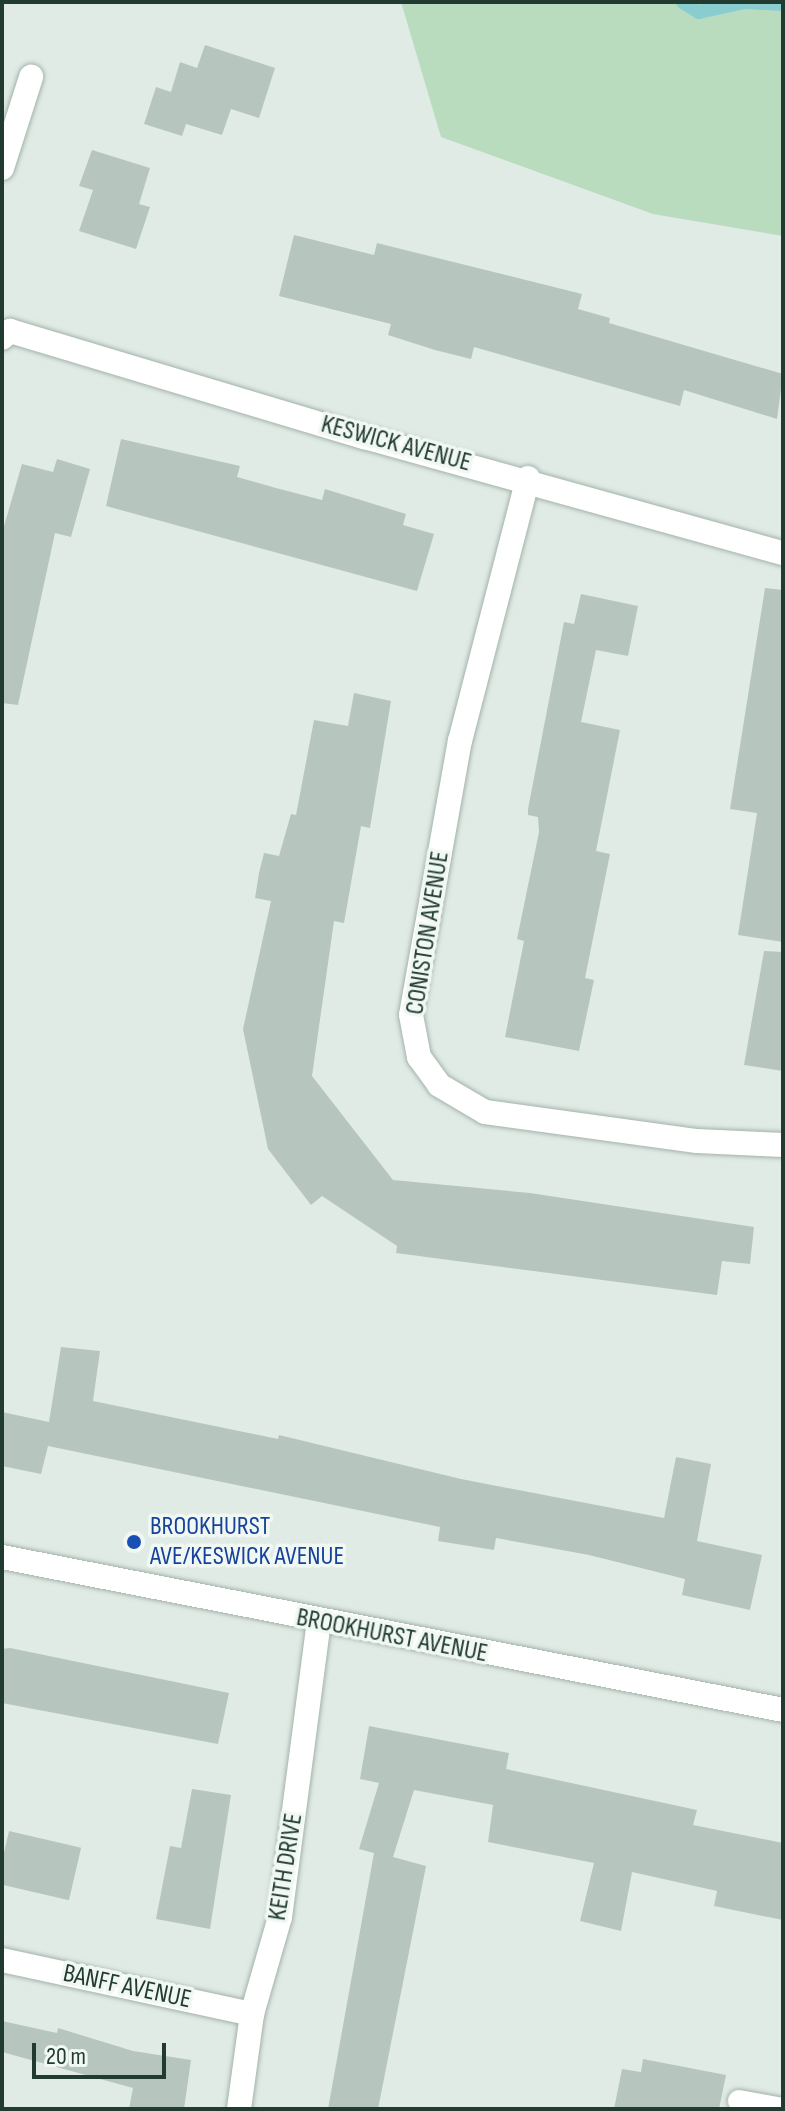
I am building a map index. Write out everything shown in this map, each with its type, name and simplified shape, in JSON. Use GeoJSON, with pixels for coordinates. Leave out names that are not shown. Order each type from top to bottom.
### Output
{"type":"FeatureCollection","features":[{"type":"Feature","properties":{"kind":"street"},"geometry":{"type":"LineString","coordinates":[[2,168],[31,77]]}},
{"type":"Feature","properties":{"kind":"street","name":"KESWICK AVENUE"},"geometry":{"type":"LineString","coordinates":[[5,329],[364,437],[528,478],[783,553]]}},
{"type":"Feature","properties":{"kind":"street","name":"CONISTON AVENUE"},"geometry":{"type":"LineString","coordinates":[[528,478],[460,740],[411,1015],[419,1057],[439,1085],[485,1112],[697,1141],[783,1145]]}},
{"type":"Feature","properties":{"kind":"street","name":"BROOKHURST AVENUE"},"geometry":{"type":"LineString","coordinates":[[2,1557],[319,1622],[783,1710]]}},
{"type":"Feature","properties":{"kind":"street","name":"KEITH DRIVE"},"geometry":{"type":"LineString","coordinates":[[239,2109],[252,2014],[280,1917],[319,1622]]}},
{"type":"Feature","properties":{"kind":"street","name":"BANFF AVENUE"},"geometry":{"type":"LineString","coordinates":[[2,1960],[252,2014]]}},
{"type":"Feature","properties":{"kind":"lane"},"geometry":{"type":"LineString","coordinates":[[739,2101],[783,2109]]}},
{"type":"Feature","properties":{"kind":"green space"},"geometry":{"type":"Polygon","coordinates":[[[401,2],[783,2],[783,236],[653,214],[441,137],[401,2]]]}},
{"type":"Feature","properties":{"kind":"building"},"geometry":{"type":"Polygon","coordinates":[[[205,45],[275,68],[259,118],[231,109],[222,135],[186,124],[182,136],[144,124],[156,87],[171,92],[180,62],[197,68],[205,45]]]}},
{"type":"Feature","properties":{"kind":"building"},"geometry":{"type":"Polygon","coordinates":[[[92,150],[150,168],[139,204],[150,207],[136,249],[79,231],[93,190],[79,186],[92,150]]]}},
{"type":"Feature","properties":{"kind":"building"},"geometry":{"type":"Polygon","coordinates":[[[294,235],[374,255],[377,243],[582,294],[578,309],[610,318],[609,323],[783,374],[777,419],[684,390],[680,406],[474,347],[471,359],[388,335],[391,324],[279,296],[294,235]]]}},
{"type":"Feature","properties":{"kind":"building"},"geometry":{"type":"Polygon","coordinates":[[[121,439],[240,466],[237,477],[276,488],[322,500],[325,489],[406,514],[403,525],[434,534],[417,591],[106,506],[121,439]]]}},
{"type":"Feature","properties":{"kind":"building"},"geometry":{"type":"Polygon","coordinates":[[[57,459],[90,469],[71,537],[55,533],[18,705],[2,703],[2,533],[22,464],[53,472],[57,459]]]}},
{"type":"Feature","properties":{"kind":"building"},"geometry":{"type":"Polygon","coordinates":[[[765,588],[783,590],[783,942],[738,935],[757,813],[730,809],[765,588]]]}},
{"type":"Feature","properties":{"kind":"building"},"geometry":{"type":"Polygon","coordinates":[[[581,594],[638,606],[628,656],[596,650],[581,722],[620,730],[596,851],[610,854],[585,978],[594,980],[579,1051],[505,1037],[524,941],[517,939],[539,832],[538,817],[528,815],[528,809],[564,622],[574,624],[581,594]]]}},
{"type":"Feature","properties":{"kind":"building"},"geometry":{"type":"Polygon","coordinates":[[[354,693],[391,701],[370,828],[361,826],[344,923],[334,921],[312,1076],[393,1180],[530,1193],[754,1227],[750,1264],[722,1261],[717,1295],[396,1253],[397,1246],[322,1196],[311,1205],[268,1149],[243,1029],[271,901],[255,898],[259,873],[264,853],[279,856],[291,814],[296,815],[314,720],[348,726],[354,693]]]}},
{"type":"Feature","properties":{"kind":"building"},"geometry":{"type":"Polygon","coordinates":[[[764,951],[783,952],[783,1071],[744,1065],[764,951]]]}},
{"type":"Feature","properties":{"kind":"building"},"geometry":{"type":"Polygon","coordinates":[[[61,1347],[100,1351],[93,1401],[278,1439],[279,1435],[461,1479],[664,1518],[676,1457],[711,1464],[697,1541],[762,1555],[750,1610],[682,1595],[685,1579],[589,1555],[496,1538],[494,1550],[438,1541],[440,1527],[48,1446],[41,1474],[2,1466],[2,1412],[49,1422],[61,1347]]]}},
{"type":"Feature","properties":{"kind":"building"},"geometry":{"type":"Polygon","coordinates":[[[10,1648],[229,1693],[218,1744],[2,1703],[2,1649],[10,1648]]]}},
{"type":"Feature","properties":{"kind":"building"},"geometry":{"type":"Polygon","coordinates":[[[369,1726],[509,1753],[506,1769],[697,1810],[693,1825],[783,1843],[783,1920],[714,1906],[717,1891],[632,1872],[621,1931],[580,1921],[594,1863],[488,1842],[493,1805],[414,1790],[393,1857],[426,1866],[378,2109],[328,2109],[374,1853],[359,1849],[379,1783],[360,1779],[369,1726]]]}},
{"type":"Feature","properties":{"kind":"building"},"geometry":{"type":"Polygon","coordinates":[[[192,1789],[231,1795],[210,1929],[156,1919],[170,1846],[181,1848],[192,1789]]]}},
{"type":"Feature","properties":{"kind":"building"},"geometry":{"type":"Polygon","coordinates":[[[9,1831],[81,1848],[69,1900],[2,1885],[2,1861],[9,1831]]]}},
{"type":"Feature","properties":{"kind":"building"},"geometry":{"type":"Polygon","coordinates":[[[2,2021],[57,2033],[58,2028],[133,2051],[191,2060],[184,2109],[129,2109],[133,2088],[2,2052],[2,2021]]]}},
{"type":"Feature","properties":{"kind":"building"},"geometry":{"type":"Polygon","coordinates":[[[643,2059],[726,2075],[719,2109],[614,2109],[622,2069],[641,2072],[643,2059]]]}},
{"type":"Feature","properties":{"kind":"waterway"},"geometry":{"type":"LineString","coordinates":[[683,2],[699,12],[745,2]]}},
{"type":"Feature","properties":{"kind":"waterway"},"geometry":{"type":"LineString","coordinates":[[746,2],[783,4]]}},
{"type":"Feature","properties":{"kind":"place","name":"BROOKHURST AVE/KESWICK AVENUE"},"geometry":{"type":"Point","coordinates":[134,1542]}}]}
